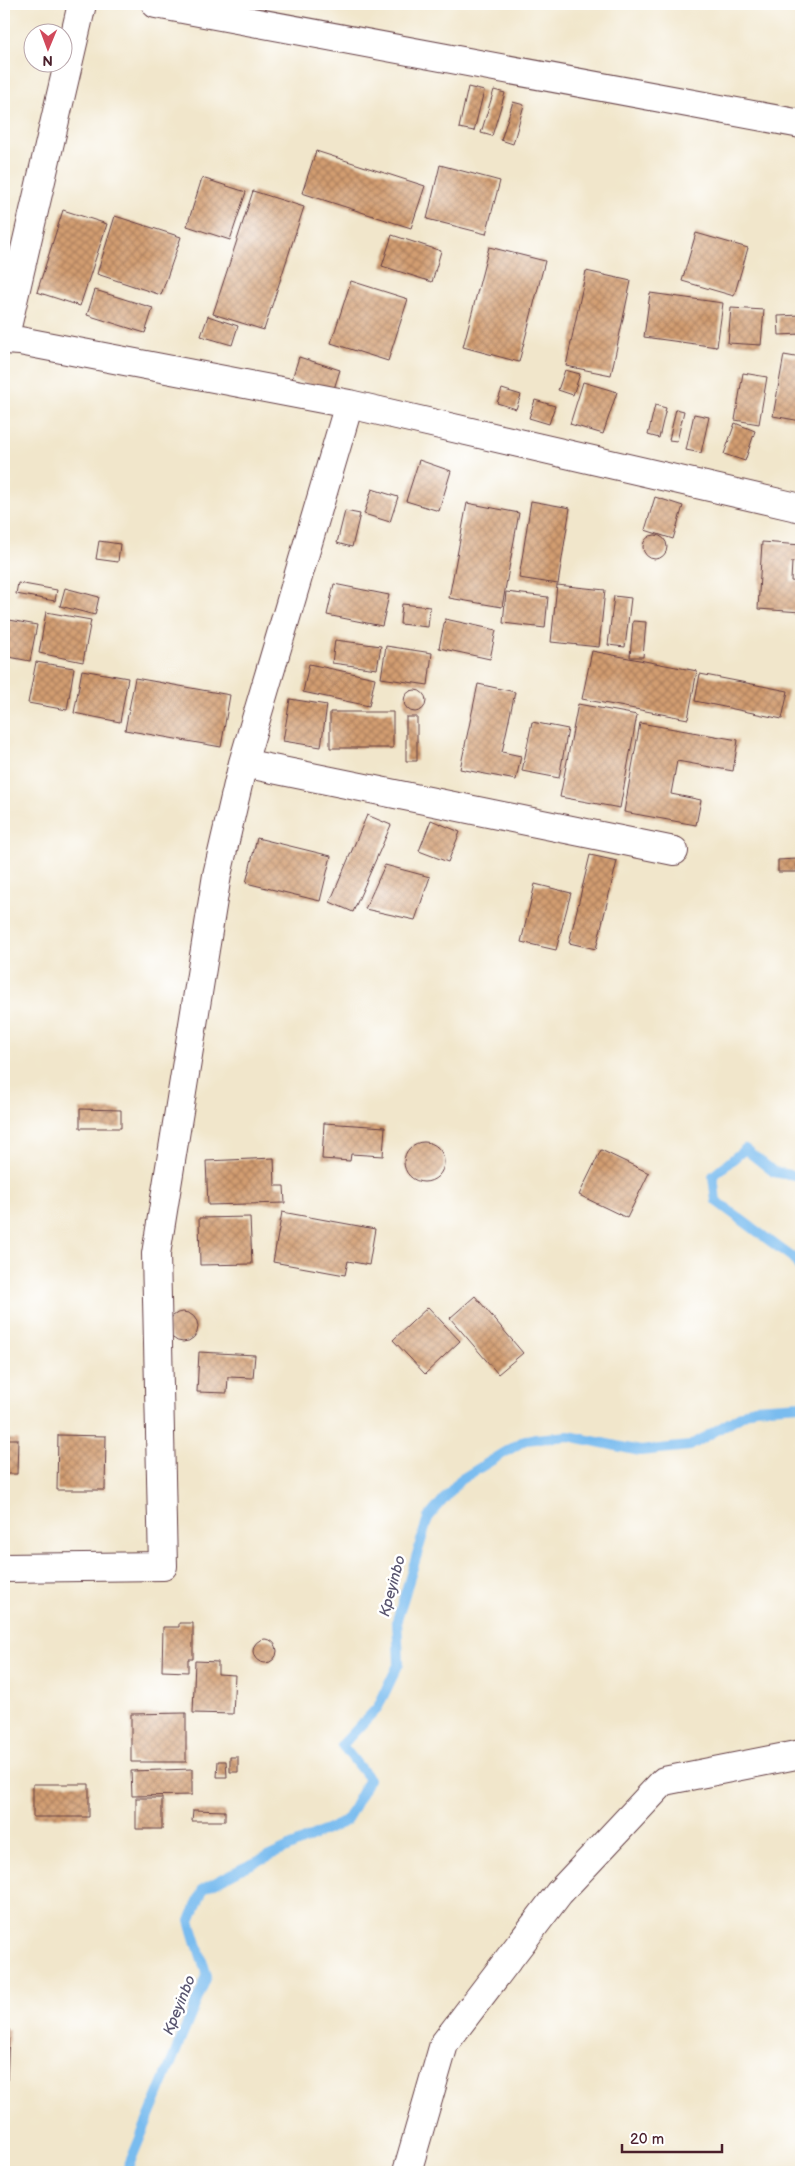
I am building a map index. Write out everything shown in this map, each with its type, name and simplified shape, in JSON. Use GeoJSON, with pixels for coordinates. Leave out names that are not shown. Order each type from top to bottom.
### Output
{"type":"FeatureCollection","features":[{"type":"Feature","properties":{"kind":"street"},"geometry":{"type":"LineString","coordinates":[[82,4],[4,340],[20,341],[349,404],[801,508]]}},
{"type":"Feature","properties":{"kind":"street"},"geometry":{"type":"LineString","coordinates":[[156,4],[800,120]]}},
{"type":"Feature","properties":{"kind":"street"},"geometry":{"type":"LineString","coordinates":[[4,1568],[163,1566],[156,1254],[217,875],[243,763],[349,404]]}},
{"type":"Feature","properties":{"kind":"street"},"geometry":{"type":"LineString","coordinates":[[243,763],[674,851]]}},
{"type":"Feature","properties":{"kind":"street"},"geometry":{"type":"LineString","coordinates":[[407,2172],[444,2044],[559,1893],[664,1781],[801,1754]]}},
{"type":"Feature","properties":{"kind":"building"},"geometry":{"type":"Polygon","coordinates":[[[468,87],[484,91],[474,131],[459,128],[468,87]]]}},
{"type":"Feature","properties":{"kind":"building"},"geometry":{"type":"Polygon","coordinates":[[[494,90],[505,93],[492,136],[481,133],[494,90]]]}},
{"type":"Feature","properties":{"kind":"building"},"geometry":{"type":"Polygon","coordinates":[[[513,102],[524,105],[513,144],[501,140],[513,102]]]}},
{"type":"Feature","properties":{"kind":"building"},"geometry":{"type":"Polygon","coordinates":[[[316,151],[425,186],[411,228],[302,193],[316,151]]]}},
{"type":"Feature","properties":{"kind":"building"},"geometry":{"type":"Polygon","coordinates":[[[440,165],[500,181],[486,234],[427,219],[440,165]]]}},
{"type":"Feature","properties":{"kind":"building"},"geometry":{"type":"Polygon","coordinates":[[[202,178],[246,192],[230,240],[187,226],[202,178]]]}},
{"type":"Feature","properties":{"kind":"building"},"geometry":{"type":"Polygon","coordinates":[[[253,191],[304,207],[264,330],[213,314],[253,191]]]}},
{"type":"Feature","properties":{"kind":"building"},"geometry":{"type":"Polygon","coordinates":[[[63,210],[107,224],[80,306],[37,292],[63,210]]]}},
{"type":"Feature","properties":{"kind":"building"},"geometry":{"type":"Polygon","coordinates":[[[115,216],[181,237],[161,295],[97,274],[115,216]]]}},
{"type":"Feature","properties":{"kind":"building"},"geometry":{"type":"Polygon","coordinates":[[[696,233],[748,248],[734,296],[682,281],[696,233]]]}},
{"type":"Feature","properties":{"kind":"building"},"geometry":{"type":"Polygon","coordinates":[[[392,235],[441,251],[432,282],[382,266],[392,235]]]}},
{"type":"Feature","properties":{"kind":"building"},"geometry":{"type":"Polygon","coordinates":[[[489,247],[545,261],[519,362],[463,347],[489,247]]]}},
{"type":"Feature","properties":{"kind":"building"},"geometry":{"type":"Polygon","coordinates":[[[586,271],[631,281],[611,375],[566,366],[586,271]]]}},
{"type":"Feature","properties":{"kind":"building"},"geometry":{"type":"Polygon","coordinates":[[[351,281],[408,299],[388,361],[331,343],[351,281]]]}},
{"type":"Feature","properties":{"kind":"building"},"geometry":{"type":"Polygon","coordinates":[[[95,290],[153,308],[145,333],[87,315],[95,290]]]}},
{"type":"Feature","properties":{"kind":"building"},"geometry":{"type":"Polygon","coordinates":[[[650,293],[723,303],[717,347],[644,337],[650,293]]]}},
{"type":"Feature","properties":{"kind":"building"},"geometry":{"type":"Polygon","coordinates":[[[731,308],[764,310],[761,345],[728,343],[731,308]]]}},
{"type":"Feature","properties":{"kind":"building"},"geometry":{"type":"Polygon","coordinates":[[[801,315],[801,334],[779,335],[778,316],[801,315]]]}},
{"type":"Feature","properties":{"kind":"building"},"geometry":{"type":"Polygon","coordinates":[[[208,316],[238,326],[232,345],[201,336],[208,316]]]}},
{"type":"Feature","properties":{"kind":"building"},"geometry":{"type":"Polygon","coordinates":[[[784,355],[801,358],[801,421],[773,416],[784,355]]]}},
{"type":"Feature","properties":{"kind":"building"},"geometry":{"type":"Polygon","coordinates":[[[299,357],[340,370],[333,392],[292,379],[299,357]]]}},
{"type":"Feature","properties":{"kind":"building"},"geometry":{"type":"Polygon","coordinates":[[[565,370],[580,374],[573,395],[558,390],[565,370]]]}},
{"type":"Feature","properties":{"kind":"building"},"geometry":{"type":"Polygon","coordinates":[[[743,373],[767,377],[759,424],[735,420],[743,373]]]}},
{"type":"Feature","properties":{"kind":"building"},"geometry":{"type":"Polygon","coordinates":[[[583,382],[617,392],[603,434],[570,424],[583,382]]]}},
{"type":"Feature","properties":{"kind":"building"},"geometry":{"type":"Polygon","coordinates":[[[502,389],[521,395],[516,409],[497,403],[502,389]]]}},
{"type":"Feature","properties":{"kind":"building"},"geometry":{"type":"Polygon","coordinates":[[[535,400],[555,406],[549,424],[529,418],[535,400]]]}},
{"type":"Feature","properties":{"kind":"building"},"geometry":{"type":"Polygon","coordinates":[[[655,405],[666,408],[659,438],[648,435],[655,405]]]}},
{"type":"Feature","properties":{"kind":"building"},"geometry":{"type":"Polygon","coordinates":[[[676,409],[684,411],[677,441],[669,440],[676,409]]]}},
{"type":"Feature","properties":{"kind":"building"},"geometry":{"type":"Polygon","coordinates":[[[694,414],[709,417],[701,453],[686,450],[694,414]]]}},
{"type":"Feature","properties":{"kind":"building"},"geometry":{"type":"Polygon","coordinates":[[[735,423],[755,431],[745,461],[724,454],[735,423]]]}},
{"type":"Feature","properties":{"kind":"building"},"geometry":{"type":"Polygon","coordinates":[[[419,460],[451,471],[439,511],[406,501],[419,460]]]}},
{"type":"Feature","properties":{"kind":"building"},"geometry":{"type":"Polygon","coordinates":[[[372,489],[398,497],[390,522],[364,514],[372,489]]]}},
{"type":"Feature","properties":{"kind":"building"},"geometry":{"type":"Polygon","coordinates":[[[655,497],[683,506],[673,539],[645,530],[655,497]]]}},
{"type":"Feature","properties":{"kind":"building"},"geometry":{"type":"Polygon","coordinates":[[[531,501],[570,508],[558,584],[519,578],[531,501]]]}},
{"type":"Feature","properties":{"kind":"building"},"geometry":{"type":"Polygon","coordinates":[[[467,503],[519,513],[502,607],[449,598],[467,503]]]}},
{"type":"Feature","properties":{"kind":"building"},"geometry":{"type":"Polygon","coordinates":[[[345,511],[360,514],[352,547],[337,543],[345,511]]]}},
{"type":"Feature","properties":{"kind":"building"},"geometry":{"type":"Polygon","coordinates":[[[655,535],[660,536],[666,542],[666,552],[660,558],[655,559],[650,558],[644,552],[643,547],[644,542],[650,536],[655,535]]]}},
{"type":"Feature","properties":{"kind":"building"},"geometry":{"type":"Polygon","coordinates":[[[99,541],[120,544],[118,562],[96,559],[99,541]]]}},
{"type":"Feature","properties":{"kind":"building"},"geometry":{"type":"Polygon","coordinates":[[[762,542],[801,545],[801,563],[792,562],[791,581],[801,582],[801,612],[758,609],[762,542]]]}},
{"type":"Feature","properties":{"kind":"building"},"geometry":{"type":"Polygon","coordinates":[[[18,583],[57,590],[55,601],[16,594],[18,583]]]}},
{"type":"Feature","properties":{"kind":"building"},"geometry":{"type":"Polygon","coordinates":[[[334,584],[389,595],[382,626],[327,615],[334,584]]]}},
{"type":"Feature","properties":{"kind":"building"},"geometry":{"type":"Polygon","coordinates":[[[557,585],[605,590],[599,647],[551,642],[557,585]]]}},
{"type":"Feature","properties":{"kind":"building"},"geometry":{"type":"Polygon","coordinates":[[[65,588],[99,597],[95,615],[60,606],[65,588]]]}},
{"type":"Feature","properties":{"kind":"building"},"geometry":{"type":"Polygon","coordinates":[[[506,592],[548,597],[545,628],[503,623],[506,592]]]}},
{"type":"Feature","properties":{"kind":"building"},"geometry":{"type":"Polygon","coordinates":[[[614,596],[631,598],[625,647],[608,645],[614,596]]]}},
{"type":"Feature","properties":{"kind":"building"},"geometry":{"type":"Polygon","coordinates":[[[402,604],[430,607],[428,627],[400,624],[402,604]]]}},
{"type":"Feature","properties":{"kind":"building"},"geometry":{"type":"Polygon","coordinates":[[[46,612],[91,620],[83,662],[39,653],[46,612]]]}},
{"type":"Feature","properties":{"kind":"building"},"geometry":{"type":"Polygon","coordinates":[[[4,619],[37,625],[30,661],[4,656],[4,619]]]}},
{"type":"Feature","properties":{"kind":"building"},"geometry":{"type":"Polygon","coordinates":[[[445,619],[496,630],[490,659],[439,648],[445,619]]]}},
{"type":"Feature","properties":{"kind":"building"},"geometry":{"type":"Polygon","coordinates":[[[633,621],[646,622],[643,657],[630,657],[633,621]]]}},
{"type":"Feature","properties":{"kind":"building"},"geometry":{"type":"Polygon","coordinates":[[[335,640],[381,646],[377,669],[332,663],[335,640]]]}},
{"type":"Feature","properties":{"kind":"building"},"geometry":{"type":"Polygon","coordinates":[[[386,646],[432,653],[428,685],[381,678],[386,646]]]}},
{"type":"Feature","properties":{"kind":"building"},"geometry":{"type":"Polygon","coordinates":[[[592,651],[697,671],[688,719],[582,699],[592,651]]]}},
{"type":"Feature","properties":{"kind":"building"},"geometry":{"type":"Polygon","coordinates":[[[36,662],[74,668],[67,710],[28,703],[36,662]]]}},
{"type":"Feature","properties":{"kind":"building"},"geometry":{"type":"Polygon","coordinates":[[[309,664],[375,678],[369,706],[303,692],[309,664]]]}},
{"type":"Feature","properties":{"kind":"building"},"geometry":{"type":"Polygon","coordinates":[[[82,670],[128,678],[120,722],[74,713],[82,670]]]}},
{"type":"Feature","properties":{"kind":"building"},"geometry":{"type":"Polygon","coordinates":[[[700,674],[788,691],[782,719],[695,701],[700,674]]]}},
{"type":"Feature","properties":{"kind":"building"},"geometry":{"type":"Polygon","coordinates":[[[135,678],[230,695],[221,747],[125,730],[135,678]]]}},
{"type":"Feature","properties":{"kind":"building"},"geometry":{"type":"Polygon","coordinates":[[[478,684],[515,692],[502,752],[521,756],[516,780],[460,769],[478,684]]]}},
{"type":"Feature","properties":{"kind":"building"},"geometry":{"type":"Polygon","coordinates":[[[415,690],[423,693],[426,701],[423,709],[415,712],[407,709],[404,701],[407,693],[415,690]]]}},
{"type":"Feature","properties":{"kind":"building"},"geometry":{"type":"Polygon","coordinates":[[[290,699],[327,705],[321,747],[283,741],[290,699]]]}},
{"type":"Feature","properties":{"kind":"building"},"geometry":{"type":"Polygon","coordinates":[[[578,704],[637,715],[620,808],[560,797],[578,704]]]}},
{"type":"Feature","properties":{"kind":"building"},"geometry":{"type":"Polygon","coordinates":[[[330,712],[393,712],[393,748],[330,748],[330,712]]]}},
{"type":"Feature","properties":{"kind":"building"},"geometry":{"type":"Polygon","coordinates":[[[406,717],[417,717],[417,761],[406,761],[406,717]]]}},
{"type":"Feature","properties":{"kind":"building"},"geometry":{"type":"Polygon","coordinates":[[[532,722],[568,729],[559,778],[522,771],[532,722]]]}},
{"type":"Feature","properties":{"kind":"building"},"geometry":{"type":"Polygon","coordinates":[[[640,723],[738,740],[733,771],[677,761],[671,794],[701,800],[696,825],[624,812],[640,723]]]}},
{"type":"Feature","properties":{"kind":"building"},"geometry":{"type":"Polygon","coordinates":[[[367,815],[391,825],[353,912],[330,902],[367,815]]]}},
{"type":"Feature","properties":{"kind":"building"},"geometry":{"type":"Polygon","coordinates":[[[431,820],[460,832],[448,862],[419,851],[431,820]]]}},
{"type":"Feature","properties":{"kind":"building"},"geometry":{"type":"Polygon","coordinates":[[[257,838],[331,856],[320,901],[246,883],[257,838]]]}},
{"type":"Feature","properties":{"kind":"building"},"geometry":{"type":"Polygon","coordinates":[[[590,855],[617,861],[596,949],[569,943],[590,855]]]}},
{"type":"Feature","properties":{"kind":"building"},"geometry":{"type":"Polygon","coordinates":[[[797,859],[797,872],[778,872],[778,860],[797,859]]]}},
{"type":"Feature","properties":{"kind":"building"},"geometry":{"type":"Polygon","coordinates":[[[385,865],[430,877],[415,920],[365,909],[385,865]]]}},
{"type":"Feature","properties":{"kind":"building"},"geometry":{"type":"Polygon","coordinates":[[[535,884],[571,893],[556,950],[521,942],[535,884]]]}},
{"type":"Feature","properties":{"kind":"building"},"geometry":{"type":"Polygon","coordinates":[[[80,1109],[121,1110],[121,1128],[80,1128],[80,1109]]]}},
{"type":"Feature","properties":{"kind":"building"},"geometry":{"type":"Polygon","coordinates":[[[324,1123],[385,1127],[383,1156],[351,1154],[350,1161],[322,1159],[324,1123]]]}},
{"type":"Feature","properties":{"kind":"building"},"geometry":{"type":"Polygon","coordinates":[[[428,1142],[435,1145],[441,1151],[444,1162],[443,1170],[435,1179],[428,1182],[420,1182],[413,1179],[405,1170],[404,1158],[407,1151],[416,1143],[428,1142]]]}},
{"type":"Feature","properties":{"kind":"building"},"geometry":{"type":"Polygon","coordinates":[[[601,1150],[649,1173],[627,1218],[579,1195],[601,1150]]]}},
{"type":"Feature","properties":{"kind":"building"},"geometry":{"type":"Polygon","coordinates":[[[274,1158],[275,1186],[284,1186],[285,1203],[208,1205],[206,1161],[274,1158]]]}},
{"type":"Feature","properties":{"kind":"building"},"geometry":{"type":"Polygon","coordinates":[[[282,1212],[375,1229],[369,1265],[348,1261],[345,1275],[273,1262],[282,1212]]]}},
{"type":"Feature","properties":{"kind":"building"},"geometry":{"type":"Polygon","coordinates":[[[250,1217],[252,1264],[200,1265],[199,1218],[250,1217]]]}},
{"type":"Feature","properties":{"kind":"building"},"geometry":{"type":"Polygon","coordinates":[[[475,1296],[523,1353],[498,1374],[450,1318],[475,1296]]]}},
{"type":"Feature","properties":{"kind":"building"},"geometry":{"type":"Polygon","coordinates":[[[428,1307],[460,1341],[425,1374],[393,1340],[428,1307]]]}},
{"type":"Feature","properties":{"kind":"building"},"geometry":{"type":"Polygon","coordinates":[[[183,1312],[194,1316],[198,1327],[194,1338],[183,1342],[172,1338],[168,1327],[172,1316],[183,1312]]]}},
{"type":"Feature","properties":{"kind":"building"},"geometry":{"type":"Polygon","coordinates":[[[199,1352],[255,1355],[253,1378],[228,1377],[227,1393],[197,1392],[199,1352]]]}},
{"type":"Feature","properties":{"kind":"building"},"geometry":{"type":"Polygon","coordinates":[[[58,1435],[106,1436],[105,1490],[57,1490],[58,1435]]]}},
{"type":"Feature","properties":{"kind":"building"},"geometry":{"type":"Polygon","coordinates":[[[4,1439],[18,1439],[17,1474],[4,1474],[4,1439]]]}},
{"type":"Feature","properties":{"kind":"building"},"geometry":{"type":"Polygon","coordinates":[[[179,1623],[193,1623],[193,1659],[188,1659],[188,1672],[162,1671],[163,1627],[179,1627],[179,1623]]]}},
{"type":"Feature","properties":{"kind":"building"},"geometry":{"type":"Polygon","coordinates":[[[265,1639],[270,1640],[276,1646],[276,1656],[270,1662],[265,1663],[260,1662],[254,1656],[253,1651],[254,1646],[260,1640],[265,1639]]]}},
{"type":"Feature","properties":{"kind":"building"},"geometry":{"type":"Polygon","coordinates":[[[195,1661],[218,1662],[218,1674],[235,1675],[233,1714],[193,1713],[195,1661]]]}},
{"type":"Feature","properties":{"kind":"building"},"geometry":{"type":"Polygon","coordinates":[[[186,1713],[186,1762],[131,1762],[131,1714],[186,1713]]]}},
{"type":"Feature","properties":{"kind":"building"},"geometry":{"type":"Polygon","coordinates":[[[230,1757],[238,1757],[238,1772],[230,1772],[230,1757]]]}},
{"type":"Feature","properties":{"kind":"building"},"geometry":{"type":"Polygon","coordinates":[[[218,1761],[226,1761],[227,1777],[217,1777],[218,1761]]]}},
{"type":"Feature","properties":{"kind":"building"},"geometry":{"type":"Polygon","coordinates":[[[192,1769],[192,1795],[132,1796],[131,1771],[192,1769]]]}},
{"type":"Feature","properties":{"kind":"building"},"geometry":{"type":"Polygon","coordinates":[[[33,1784],[89,1784],[89,1817],[33,1817],[33,1784]]]}},
{"type":"Feature","properties":{"kind":"building"},"geometry":{"type":"Polygon","coordinates":[[[136,1798],[162,1798],[162,1829],[136,1829],[136,1798]]]}},
{"type":"Feature","properties":{"kind":"building"},"geometry":{"type":"Polygon","coordinates":[[[193,1810],[225,1811],[225,1821],[192,1821],[193,1810]]]}},
{"type":"Feature","properties":{"kind":"building"},"geometry":{"type":"Polygon","coordinates":[[[4,2029],[9,2029],[6,2114],[4,2114],[4,2029]]]}},
{"type":"Feature","properties":{"kind":"waterway","name":"Kpeyinbo"},"geometry":{"type":"LineString","coordinates":[[801,1177],[774,1172],[745,1149],[713,1176],[716,1201],[793,1258],[801,1270]]}},
{"type":"Feature","properties":{"kind":"waterway","name":"Kpeyinbo"},"geometry":{"type":"LineString","coordinates":[[126,2172],[207,1976],[190,1921],[203,1889],[243,1868],[346,1821],[369,1779],[342,1745],[378,1707],[399,1663],[397,1620],[428,1518],[460,1480],[525,1440],[569,1436],[640,1451],[690,1446],[754,1408],[801,1405]]}}]}
